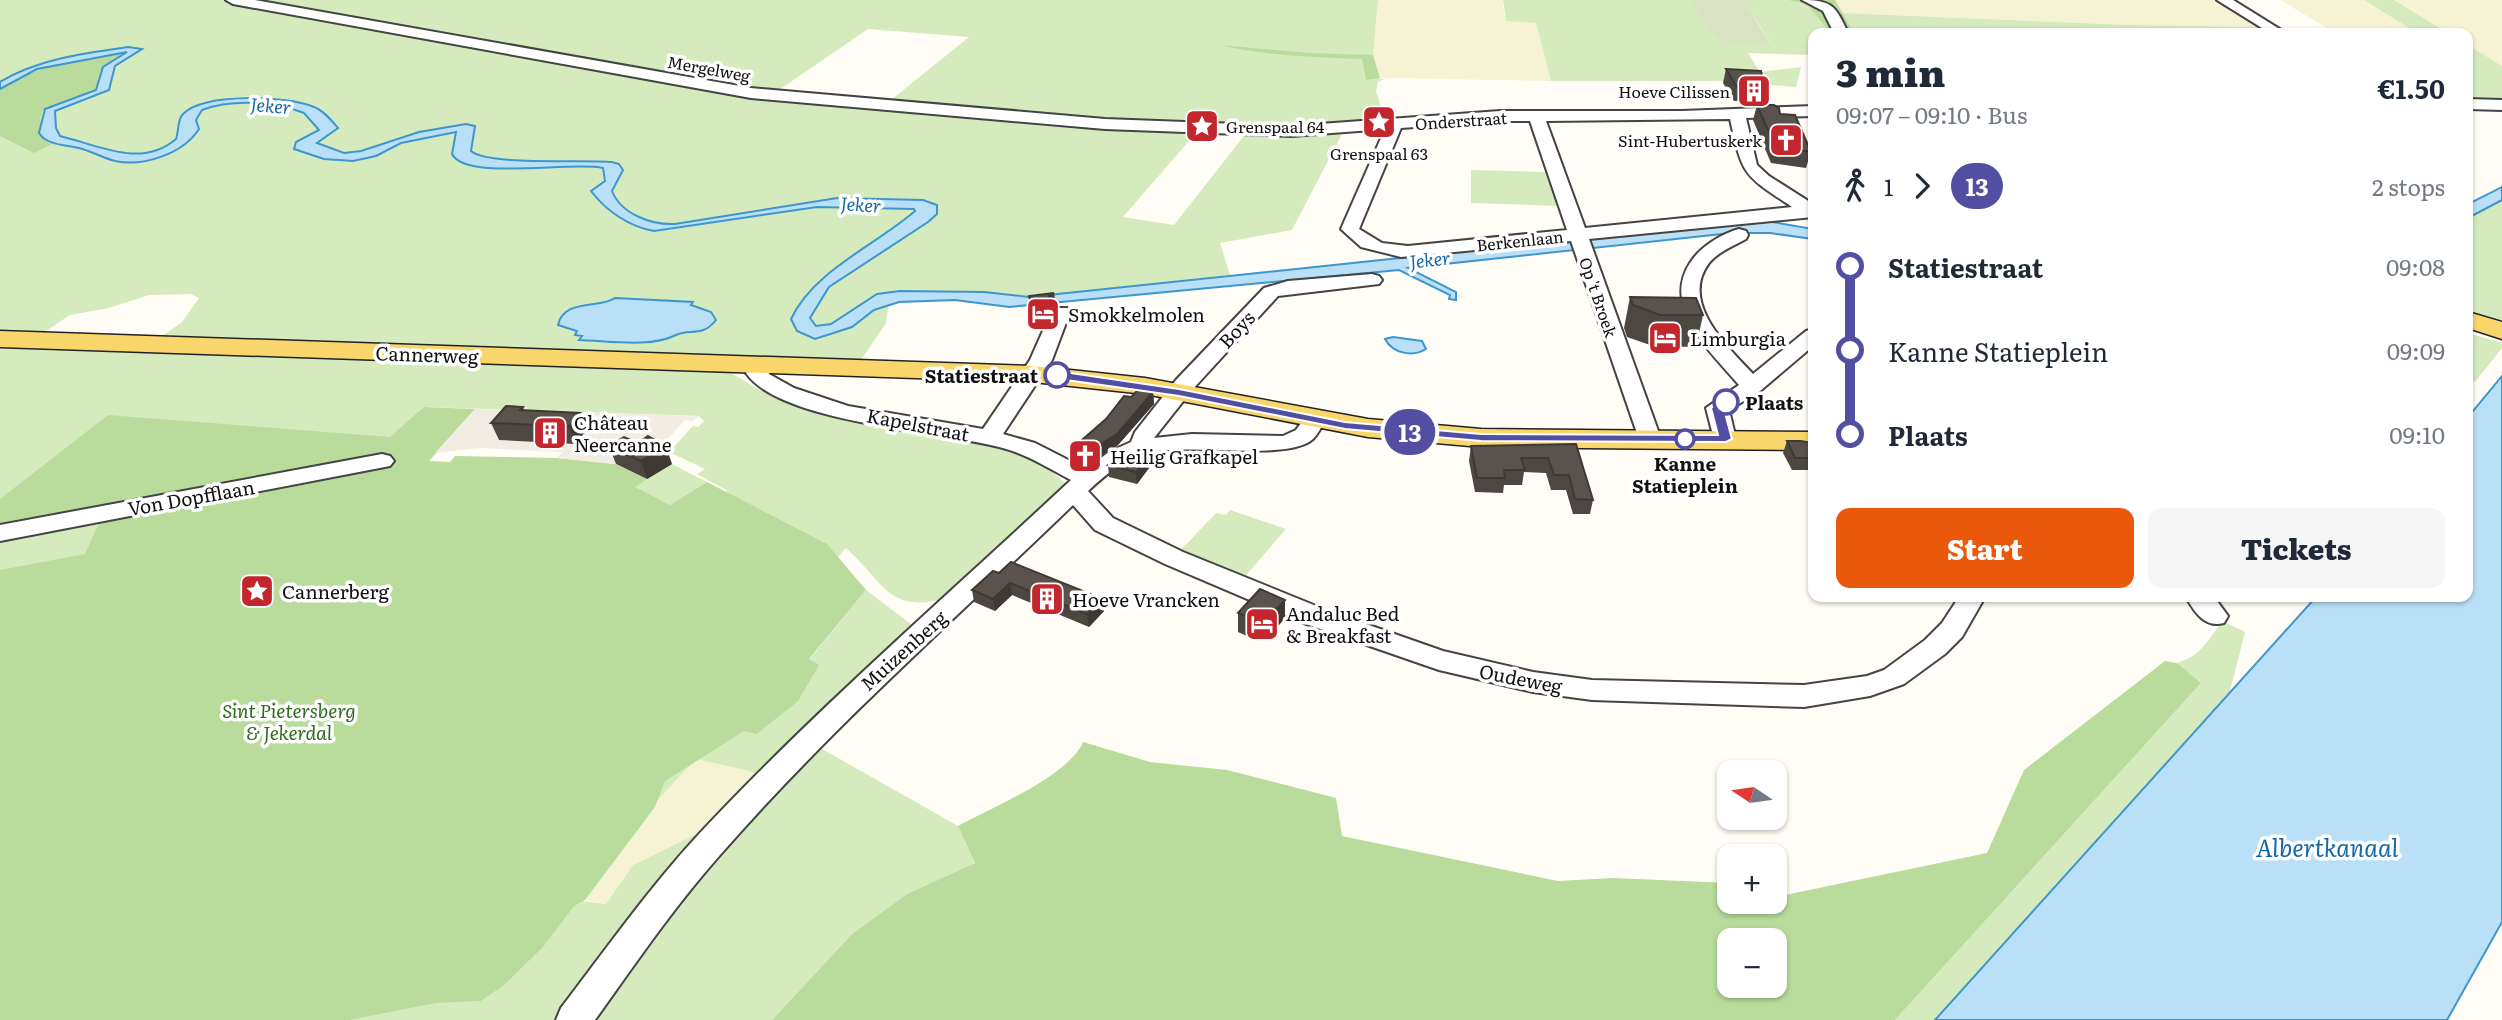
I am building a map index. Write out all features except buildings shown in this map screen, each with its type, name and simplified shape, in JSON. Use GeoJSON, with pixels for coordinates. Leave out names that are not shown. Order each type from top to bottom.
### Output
{"type":"FeatureCollection","features":[{"type":"Feature","properties":{"kind":"main road"},"geometry":{"type":"LineString","coordinates":[[2473,322],[2502,331]]}},
{"type":"Feature","properties":{"kind":"main road","name":"Cannerweg"},"geometry":{"type":"LineString","coordinates":[[0,339],[1034,374]]}},
{"type":"Feature","properties":{"kind":"main road"},"geometry":{"type":"LineString","coordinates":[[1034,374],[1089,378],[1179,392],[1314,421],[1481,438],[1808,441]]}},
{"type":"Feature","properties":{"kind":"street","name":"Mergelweg"},"geometry":{"type":"LineString","coordinates":[[233,0],[751,93],[1030,118],[1185,127]]}},
{"type":"Feature","properties":{"kind":"street"},"geometry":{"type":"LineString","coordinates":[[1809,0],[1828,8],[1838,28]]}},
{"type":"Feature","properties":{"kind":"street"},"geometry":{"type":"LineString","coordinates":[[2224,0],[2270,28]]}},
{"type":"Feature","properties":{"kind":"street"},"geometry":{"type":"LineString","coordinates":[[2473,104],[2502,105]]}},
{"type":"Feature","properties":{"kind":"street","name":"Onderstraat"},"geometry":{"type":"LineString","coordinates":[[1185,127],[1292,131],[1536,116],[1808,111]]}},
{"type":"Feature","properties":{"kind":"street"},"geometry":{"type":"LineString","coordinates":[[1737,114],[1749,166],[1763,180],[1808,208]]}},
{"type":"Feature","properties":{"kind":"street","name":"Op 't Broek"},"geometry":{"type":"LineString","coordinates":[[1536,116],[1650,439]]}},
{"type":"Feature","properties":{"kind":"street","name":"Berkenlaan"},"geometry":{"type":"LineString","coordinates":[[1395,124],[1350,225],[1356,237],[1390,250],[1408,252],[1580,240],[1808,212]]}},
{"type":"Feature","properties":{"kind":"street"},"geometry":{"type":"LineString","coordinates":[[1739,235],[1702,259],[1691,279],[1690,305],[1698,321],[1752,386]]}},
{"type":"Feature","properties":{"kind":"street","name":"Boys"},"geometry":{"type":"LineString","coordinates":[[1143,446],[1143,437],[1179,392],[1271,292],[1278,288],[1372,279]]}},
{"type":"Feature","properties":{"kind":"street"},"geometry":{"type":"LineString","coordinates":[[989,437],[1034,374],[1050,338],[1057,332],[1060,312]]}},
{"type":"Feature","properties":{"kind":"street"},"geometry":{"type":"LineString","coordinates":[[1726,439],[1717,408],[1752,386],[1808,339]]}},
{"type":"Feature","properties":{"kind":"street","name":"Kapelstraat"},"geometry":{"type":"LineString","coordinates":[[760,365],[757,373],[765,382],[824,404],[898,422],[1021,445],[1081,485]]}},
{"type":"Feature","properties":{"kind":"street","name":"Muizenberg"},"geometry":{"type":"LineString","coordinates":[[574,1020],[671,890],[748,804],[851,697],[1081,485],[1117,457],[1143,446],[1192,441],[1287,443],[1304,435],[1314,421]]}},
{"type":"Feature","properties":{"kind":"street","name":"Von Dopfflaan"},"geometry":{"type":"LineString","coordinates":[[0,533],[382,461]]}},
{"type":"Feature","properties":{"kind":"street","name":"Oudeweg"},"geometry":{"type":"LineString","coordinates":[[1081,485],[1104,524],[1174,558],[1317,617],[1439,660],[1533,682],[1592,690],[1804,696],[1870,686],[1894,677],[1935,646],[1952,629],[1969,602]]}},
{"type":"Feature","properties":{"kind":"shaded area"},"geometry":{"type":"Polygon","coordinates":[[[1378,0],[1503,0],[1504,15],[1536,22],[1551,81],[1380,78],[1373,55],[1378,0]]]}},
{"type":"Feature","properties":{"kind":"shaded area"},"geometry":{"type":"Polygon","coordinates":[[[1835,0],[2218,0],[2261,27],[2131,25],[1842,13],[1835,0]]]}},
{"type":"Feature","properties":{"kind":"shaded area"},"geometry":{"type":"Polygon","coordinates":[[[2280,0],[2364,0],[2409,28],[2327,28],[2280,0]]]}},
{"type":"Feature","properties":{"kind":"shaded area"},"geometry":{"type":"Polygon","coordinates":[[[2394,0],[2502,0],[2502,66],[2473,48],[2473,28],[2440,28],[2394,0]]]}},
{"type":"Feature","properties":{"kind":"shaded area"},"geometry":{"type":"Polygon","coordinates":[[[526,406],[530,411],[596,413],[604,410],[609,413],[699,416],[693,421],[685,420],[655,453],[630,454],[615,464],[557,458],[562,452],[479,448],[435,453],[475,409],[517,410],[526,406]]]}},
{"type":"Feature","properties":{"kind":"shaded area"},"geometry":{"type":"Polygon","coordinates":[[[696,759],[749,771],[761,777],[701,832],[633,865],[606,904],[585,900],[655,807],[665,781],[696,759]]]}},
{"type":"Feature","properties":{"kind":"green space","name":"Sint Pietersberg & Jekerdal"},"geometry":{"type":"Polygon","coordinates":[[[0,0],[1378,0],[1373,55],[1376,78],[1384,79],[1378,82],[1376,91],[1386,123],[1320,128],[1202,126],[1123,217],[1174,225],[1247,132],[1341,130],[1342,134],[1292,230],[1220,243],[1230,275],[1029,297],[995,293],[890,293],[886,323],[859,363],[744,361],[731,373],[762,391],[767,387],[884,423],[1013,452],[1052,472],[1069,488],[949,598],[928,602],[900,599],[889,593],[846,548],[819,578],[768,650],[819,665],[809,660],[866,590],[912,625],[837,700],[817,746],[958,826],[975,863],[907,894],[852,934],[772,1020],[350,1020],[437,1003],[481,1001],[0,1020],[0,0]],[[868,29],[776,92],[886,104],[969,37],[868,29]],[[191,294],[149,295],[109,308],[70,315],[40,335],[158,339],[182,322],[199,298],[191,294]],[[469,361],[467,364],[713,372],[469,361]],[[426,407],[422,465],[635,486],[672,464],[707,482],[670,505],[643,492],[666,511],[728,491],[697,474],[705,469],[669,452],[693,426],[698,427],[704,421],[699,416],[426,407]],[[696,759],[652,806],[583,901],[606,904],[633,865],[701,832],[760,776],[696,759]]]}},
{"type":"Feature","properties":{"kind":"green space"},"geometry":{"type":"Polygon","coordinates":[[[1503,0],[1690,0],[1710,23],[1770,42],[1743,0],[1787,0],[1807,4],[1826,28],[1808,28],[1808,55],[1748,53],[1760,72],[1801,67],[1796,87],[1720,81],[1551,81],[1536,23],[1506,21],[1503,0]]]}},
{"type":"Feature","properties":{"kind":"green space"},"geometry":{"type":"Polygon","coordinates":[[[1690,0],[1743,0],[1770,43],[1720,41],[1690,0]]]}},
{"type":"Feature","properties":{"kind":"green space"},"geometry":{"type":"Polygon","coordinates":[[[1787,0],[1835,0],[1851,28],[1826,28],[1807,4],[1787,0]]]}},
{"type":"Feature","properties":{"kind":"green space"},"geometry":{"type":"Polygon","coordinates":[[[2364,0],[2394,0],[2440,28],[2409,28],[2364,0]]]}},
{"type":"Feature","properties":{"kind":"green space"},"geometry":{"type":"Polygon","coordinates":[[[1842,13],[2263,28],[1851,28],[1842,13]]]}},
{"type":"Feature","properties":{"kind":"green space"},"geometry":{"type":"Polygon","coordinates":[[[1220,45],[1309,53],[1373,55],[1380,78],[1366,80],[1362,59],[1273,54],[1220,45]]]}},
{"type":"Feature","properties":{"kind":"green space"},"geometry":{"type":"Polygon","coordinates":[[[2473,48],[2502,66],[2502,104],[2473,102],[2473,48]]]}},
{"type":"Feature","properties":{"kind":"green space"},"geometry":{"type":"Polygon","coordinates":[[[128,53],[103,67],[96,90],[42,112],[40,118],[48,142],[54,143],[34,153],[0,136],[0,89],[29,74],[79,57],[128,53]]]}},
{"type":"Feature","properties":{"kind":"green space"},"geometry":{"type":"Polygon","coordinates":[[[1471,170],[1548,172],[1560,206],[1471,203],[1471,170]]]}},
{"type":"Feature","properties":{"kind":"green space"},"geometry":{"type":"Polygon","coordinates":[[[2502,200],[2502,321],[2473,312],[2473,215],[2502,200]]]}},
{"type":"Feature","properties":{"kind":"green space"},"geometry":{"type":"Polygon","coordinates":[[[2473,334],[2502,343],[2502,348],[2475,382],[2473,334]]]}},
{"type":"Feature","properties":{"kind":"green space"},"geometry":{"type":"Polygon","coordinates":[[[424,407],[475,409],[429,461],[450,462],[455,456],[557,458],[615,464],[647,479],[635,487],[670,505],[707,482],[827,544],[866,590],[809,659],[819,665],[798,701],[757,734],[744,731],[665,781],[655,807],[585,900],[574,906],[543,947],[504,985],[481,1001],[437,1003],[350,1020],[0,1020],[0,570],[85,554],[100,521],[0,539],[0,499],[108,415],[390,437],[424,407]]]}},
{"type":"Feature","properties":{"kind":"green space"},"geometry":{"type":"Polygon","coordinates":[[[1230,510],[1286,529],[1242,580],[1178,553],[1216,513],[1226,515],[1230,510]]]}},
{"type":"Feature","properties":{"kind":"green space"},"geometry":{"type":"Polygon","coordinates":[[[2222,621],[2245,632],[2229,695],[1935,1020],[1895,1020],[2201,683],[2177,663],[2198,652],[2222,621]]]}},
{"type":"Feature","properties":{"kind":"green space"},"geometry":{"type":"Polygon","coordinates":[[[2165,661],[2177,663],[2201,683],[1895,1020],[772,1020],[852,934],[907,894],[975,863],[958,826],[1046,779],[1075,755],[1083,742],[1150,762],[1227,770],[1336,798],[1342,836],[1558,881],[1613,878],[1717,882],[1717,914],[1787,914],[1787,895],[1987,853],[2024,770],[2165,661]]]}},
{"type":"Feature","properties":{"kind":"water","name":"Jeker"},"geometry":{"type":"Polygon","coordinates":[[[128,47],[142,49],[115,66],[109,90],[55,111],[56,128],[60,136],[119,152],[134,154],[163,148],[176,139],[183,114],[209,102],[247,98],[286,100],[321,110],[338,128],[317,143],[344,153],[361,151],[419,132],[466,124],[475,126],[471,151],[481,156],[619,164],[623,170],[612,191],[616,199],[638,216],[666,224],[837,198],[923,200],[937,205],[937,214],[928,222],[829,287],[810,318],[816,326],[831,324],[877,294],[900,291],[984,292],[1029,297],[1761,220],[1808,228],[1808,238],[1770,233],[1731,233],[1408,268],[1456,292],[1456,300],[1449,299],[1450,295],[1399,270],[1009,307],[955,300],[899,302],[874,310],[852,327],[815,339],[797,331],[791,319],[801,302],[830,273],[915,211],[914,209],[817,207],[654,231],[619,217],[591,191],[605,181],[603,168],[477,167],[461,162],[452,154],[456,132],[401,143],[376,156],[353,161],[324,159],[294,149],[296,142],[319,130],[304,113],[280,106],[253,103],[226,104],[202,110],[196,120],[199,129],[192,138],[162,157],[138,162],[115,161],[84,149],[51,142],[39,133],[45,109],[96,90],[103,67],[127,52],[37,69],[0,89],[0,82],[14,74],[45,62],[128,47]]]}},
{"type":"Feature","properties":{"kind":"water"},"geometry":{"type":"Polygon","coordinates":[[[2502,187],[2502,200],[2473,215],[2473,202],[2502,187]]]}},
{"type":"Feature","properties":{"kind":"water"},"geometry":{"type":"Polygon","coordinates":[[[615,298],[693,302],[691,305],[711,312],[716,320],[701,331],[642,343],[579,340],[582,336],[575,335],[577,331],[558,325],[567,311],[575,307],[615,298]]]}},
{"type":"Feature","properties":{"kind":"water"},"geometry":{"type":"Polygon","coordinates":[[[1393,337],[1422,341],[1426,349],[1415,353],[1398,351],[1385,339],[1393,337]]]}},
{"type":"Feature","properties":{"kind":"water","name":"Albertkanaal"},"geometry":{"type":"Polygon","coordinates":[[[2502,376],[2502,922],[2447,1020],[1935,1020],[2311,602],[2473,602],[2473,411],[2502,376]]]}},
{"type":"Feature","properties":{"kind":"bus line","name":"13"},"geometry":{"type":"LineString","coordinates":[[1057,375],[1179,392],[1345,426],[1481,438],[1726,439],[1717,408],[1726,402]]}},
{"type":"Feature","properties":{"kind":"place","name":"Hoeve Cilissen"},"geometry":{"type":"Point","coordinates":[1754,91]}},
{"type":"Feature","properties":{"kind":"place","name":"Grenspaal 63"},"geometry":{"type":"Point","coordinates":[1379,122]}},
{"type":"Feature","properties":{"kind":"place","name":"Grenspaal 64"},"geometry":{"type":"Point","coordinates":[1202,126]}},
{"type":"Feature","properties":{"kind":"place","name":"Sint-Hubertuskerk"},"geometry":{"type":"Point","coordinates":[1786,140]}},
{"type":"Feature","properties":{"kind":"place","name":"Smokkelmolen"},"geometry":{"type":"Point","coordinates":[1043,314]}},
{"type":"Feature","properties":{"kind":"place","name":"Limburgia"},"geometry":{"type":"Point","coordinates":[1665,338]}},
{"type":"Feature","properties":{"kind":"place","name":"Statiestraat"},"geometry":{"type":"Point","coordinates":[1057,375]}},
{"type":"Feature","properties":{"kind":"place","name":"Plaats"},"geometry":{"type":"Point","coordinates":[1726,402]}},
{"type":"Feature","properties":{"kind":"place","name":"Château Neercanne"},"geometry":{"type":"Point","coordinates":[550,433]}},
{"type":"Feature","properties":{"kind":"place","name":"Kanne Statieplein"},"geometry":{"type":"Point","coordinates":[1685,439]}},
{"type":"Feature","properties":{"kind":"place","name":"Heilig Grafkapel"},"geometry":{"type":"Point","coordinates":[1085,456]}},
{"type":"Feature","properties":{"kind":"place","name":"Cannerberg"},"geometry":{"type":"Point","coordinates":[257,591]}},
{"type":"Feature","properties":{"kind":"place","name":"Hoeve Vrancken"},"geometry":{"type":"Point","coordinates":[1047,599]}},
{"type":"Feature","properties":{"kind":"place","name":"Andaluc Bed & Breakfast"},"geometry":{"type":"Point","coordinates":[1262,624]}}]}
